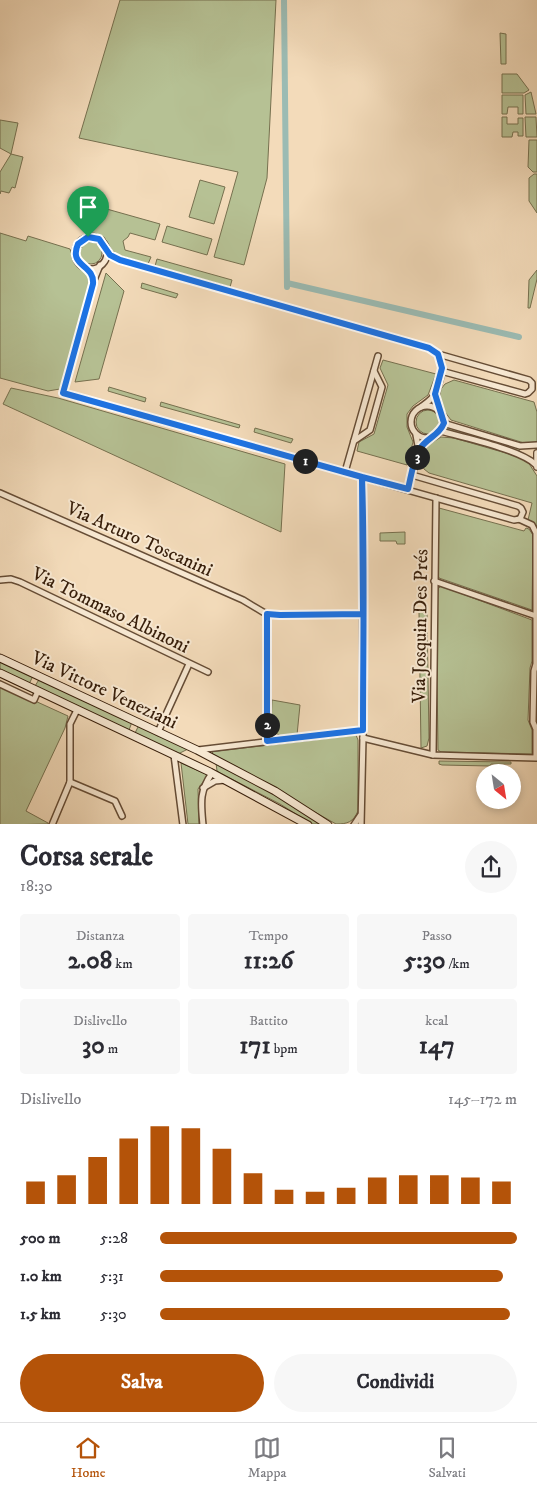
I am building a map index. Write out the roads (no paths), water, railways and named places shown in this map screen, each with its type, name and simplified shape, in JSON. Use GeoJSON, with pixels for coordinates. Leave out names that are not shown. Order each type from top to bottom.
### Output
{"type":"FeatureCollection","features":[{"type":"Feature","properties":{"kind":"main road","name":"Via Vittore Veneziani"},"geometry":{"type":"LineString","coordinates":[[0,658],[211,757],[275,791],[328,824]]}},
{"type":"Feature","properties":{"kind":"main road","name":"Via Vittore Veneziani"},"geometry":{"type":"LineString","coordinates":[[0,674],[211,773],[308,824]]}},
{"type":"Feature","properties":{"kind":"main road"},"geometry":{"type":"LineString","coordinates":[[30,688],[37,675]]}},
{"type":"Feature","properties":{"kind":"main road"},"geometry":{"type":"LineString","coordinates":[[130,734],[137,722]]}},
{"type":"Feature","properties":{"kind":"main road","name":"Via Vittore Veneziani"},"geometry":{"type":"LineString","coordinates":[[178,757],[197,750]]}},
{"type":"Feature","properties":{"kind":"main road"},"geometry":{"type":"LineString","coordinates":[[211,757],[211,773]]}},
{"type":"Feature","properties":{"kind":"street"},"geometry":{"type":"LineString","coordinates":[[127,262],[116,261],[88,268],[80,264],[76,257],[76,248],[80,241],[88,237],[96,238],[113,257],[127,262],[429,348],[438,354],[529,380],[532,386],[530,391],[524,394],[442,370]]}},
{"type":"Feature","properties":{"kind":"street"},"geometry":{"type":"LineString","coordinates":[[106,251],[105,258],[94,280],[63,393],[519,520],[531,524],[536,533],[536,664],[533,708],[533,722],[536,729],[536,758],[433,755],[363,738]]}},
{"type":"Feature","properties":{"kind":"street"},"geometry":{"type":"LineString","coordinates":[[88,268],[94,280]]}},
{"type":"Feature","properties":{"kind":"street"},"geometry":{"type":"LineString","coordinates":[[408,489],[419,450],[412,427],[412,419],[414,413],[435,394],[442,370],[438,354]]}},
{"type":"Feature","properties":{"kind":"street"},"geometry":{"type":"LineString","coordinates":[[345,472],[378,356]]}},
{"type":"Feature","properties":{"kind":"street"},"geometry":{"type":"LineString","coordinates":[[354,441],[370,430],[382,387],[374,371]]}},
{"type":"Feature","properties":{"kind":"street"},"geometry":{"type":"LineString","coordinates":[[419,450],[431,437],[440,431],[444,423],[435,394]]}},
{"type":"Feature","properties":{"kind":"street"},"geometry":{"type":"LineString","coordinates":[[421,407],[433,406],[440,412]]}},
{"type":"Feature","properties":{"kind":"street"},"geometry":{"type":"LineString","coordinates":[[444,423],[520,446],[537,446]]}},
{"type":"Feature","properties":{"kind":"street"},"geometry":{"type":"LineString","coordinates":[[440,431],[516,453],[530,459],[537,466]]}},
{"type":"Feature","properties":{"kind":"street"},"geometry":{"type":"LineString","coordinates":[[416,435],[423,438],[431,437]]}},
{"type":"Feature","properties":{"kind":"street"},"geometry":{"type":"LineString","coordinates":[[537,453],[537,466]]}},
{"type":"Feature","properties":{"kind":"street"},"geometry":{"type":"LineString","coordinates":[[412,475],[518,506],[523,512],[519,520]]}},
{"type":"Feature","properties":{"kind":"street"},"geometry":{"type":"LineString","coordinates":[[361,824],[363,738],[362,477]]}},
{"type":"Feature","properties":{"kind":"street","name":"Via Arturo Toscanini"},"geometry":{"type":"LineString","coordinates":[[0,493],[248,602],[267,614],[363,614]]}},
{"type":"Feature","properties":{"kind":"street","name":"Via Josquin Des Prés"},"geometry":{"type":"LineString","coordinates":[[433,755],[436,498]]}},
{"type":"Feature","properties":{"kind":"street","name":"Via Tommaso Albinoni"},"geometry":{"type":"LineString","coordinates":[[0,580],[11,579],[20,582],[208,672]]}},
{"type":"Feature","properties":{"kind":"street"},"geometry":{"type":"LineString","coordinates":[[434,581],[536,616]]}},
{"type":"Feature","properties":{"kind":"street"},"geometry":{"type":"LineString","coordinates":[[267,614],[267,741]]}},
{"type":"Feature","properties":{"kind":"street"},"geometry":{"type":"LineString","coordinates":[[158,732],[190,664]]}},
{"type":"Feature","properties":{"kind":"street"},"geometry":{"type":"LineString","coordinates":[[534,678],[537,684]]}},
{"type":"Feature","properties":{"kind":"street"},"geometry":{"type":"LineString","coordinates":[[0,684],[34,700],[38,691]]}},
{"type":"Feature","properties":{"kind":"street"},"geometry":{"type":"LineString","coordinates":[[533,708],[537,702]]}},
{"type":"Feature","properties":{"kind":"street"},"geometry":{"type":"LineString","coordinates":[[53,824],[70,782],[70,724],[77,710]]}},
{"type":"Feature","properties":{"kind":"street"},"geometry":{"type":"LineString","coordinates":[[197,750],[363,730]]}},
{"type":"Feature","properties":{"kind":"street","name":"Via Vittore Veneziani"},"geometry":{"type":"LineString","coordinates":[[178,757],[176,767],[183,824]]}},
{"type":"Feature","properties":{"kind":"street"},"geometry":{"type":"LineString","coordinates":[[203,824],[201,807],[203,788],[211,773]]}},
{"type":"Feature","properties":{"kind":"street"},"geometry":{"type":"LineString","coordinates":[[203,788],[215,781],[225,780]]}},
{"type":"Feature","properties":{"kind":"street"},"geometry":{"type":"LineString","coordinates":[[70,782],[115,801],[122,816]]}},
{"type":"Feature","properties":{"kind":"street"},"geometry":{"type":"LineString","coordinates":[[354,824],[362,814]]}},
{"type":"Feature","properties":{"kind":"waterway"},"geometry":{"type":"LineString","coordinates":[[284,0],[287,287]]}},
{"type":"Feature","properties":{"kind":"waterway"},"geometry":{"type":"LineString","coordinates":[[287,283],[519,337]]}}]}
